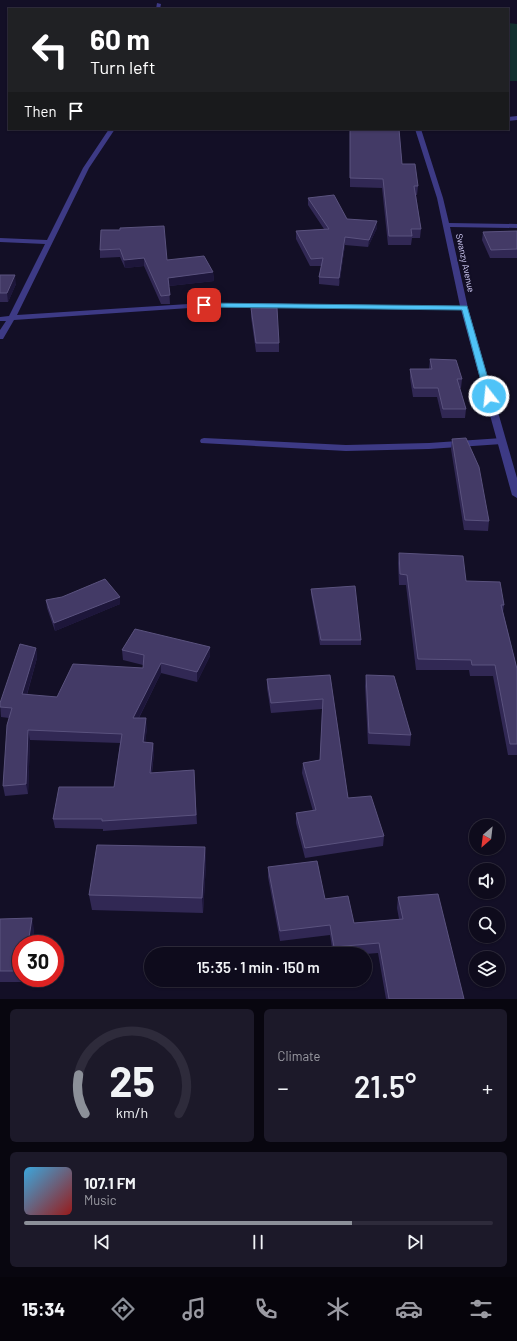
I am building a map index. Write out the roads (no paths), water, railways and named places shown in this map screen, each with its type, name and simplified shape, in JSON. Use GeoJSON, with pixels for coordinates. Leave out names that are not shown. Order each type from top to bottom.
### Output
{"type":"FeatureCollection","features":[{"type":"Feature","properties":{"kind":"street"},"geometry":{"type":"LineString","coordinates":[[0,337],[11,319],[86,168],[111,130]]}},
{"type":"Feature","properties":{"kind":"street","name":"Swanzy Avenue"},"geometry":{"type":"LineString","coordinates":[[418,130],[440,198],[464,308],[517,495]]}},
{"type":"Feature","properties":{"kind":"street"},"geometry":{"type":"LineString","coordinates":[[446,226],[517,226]]}},
{"type":"Feature","properties":{"kind":"street"},"geometry":{"type":"LineString","coordinates":[[0,240],[50,242]]}},
{"type":"Feature","properties":{"kind":"street"},"geometry":{"type":"LineString","coordinates":[[0,319],[204,305],[464,308]]}},
{"type":"Feature","properties":{"kind":"lane"},"geometry":{"type":"LineString","coordinates":[[204,441],[346,448],[429,446],[502,441]]}}]}
